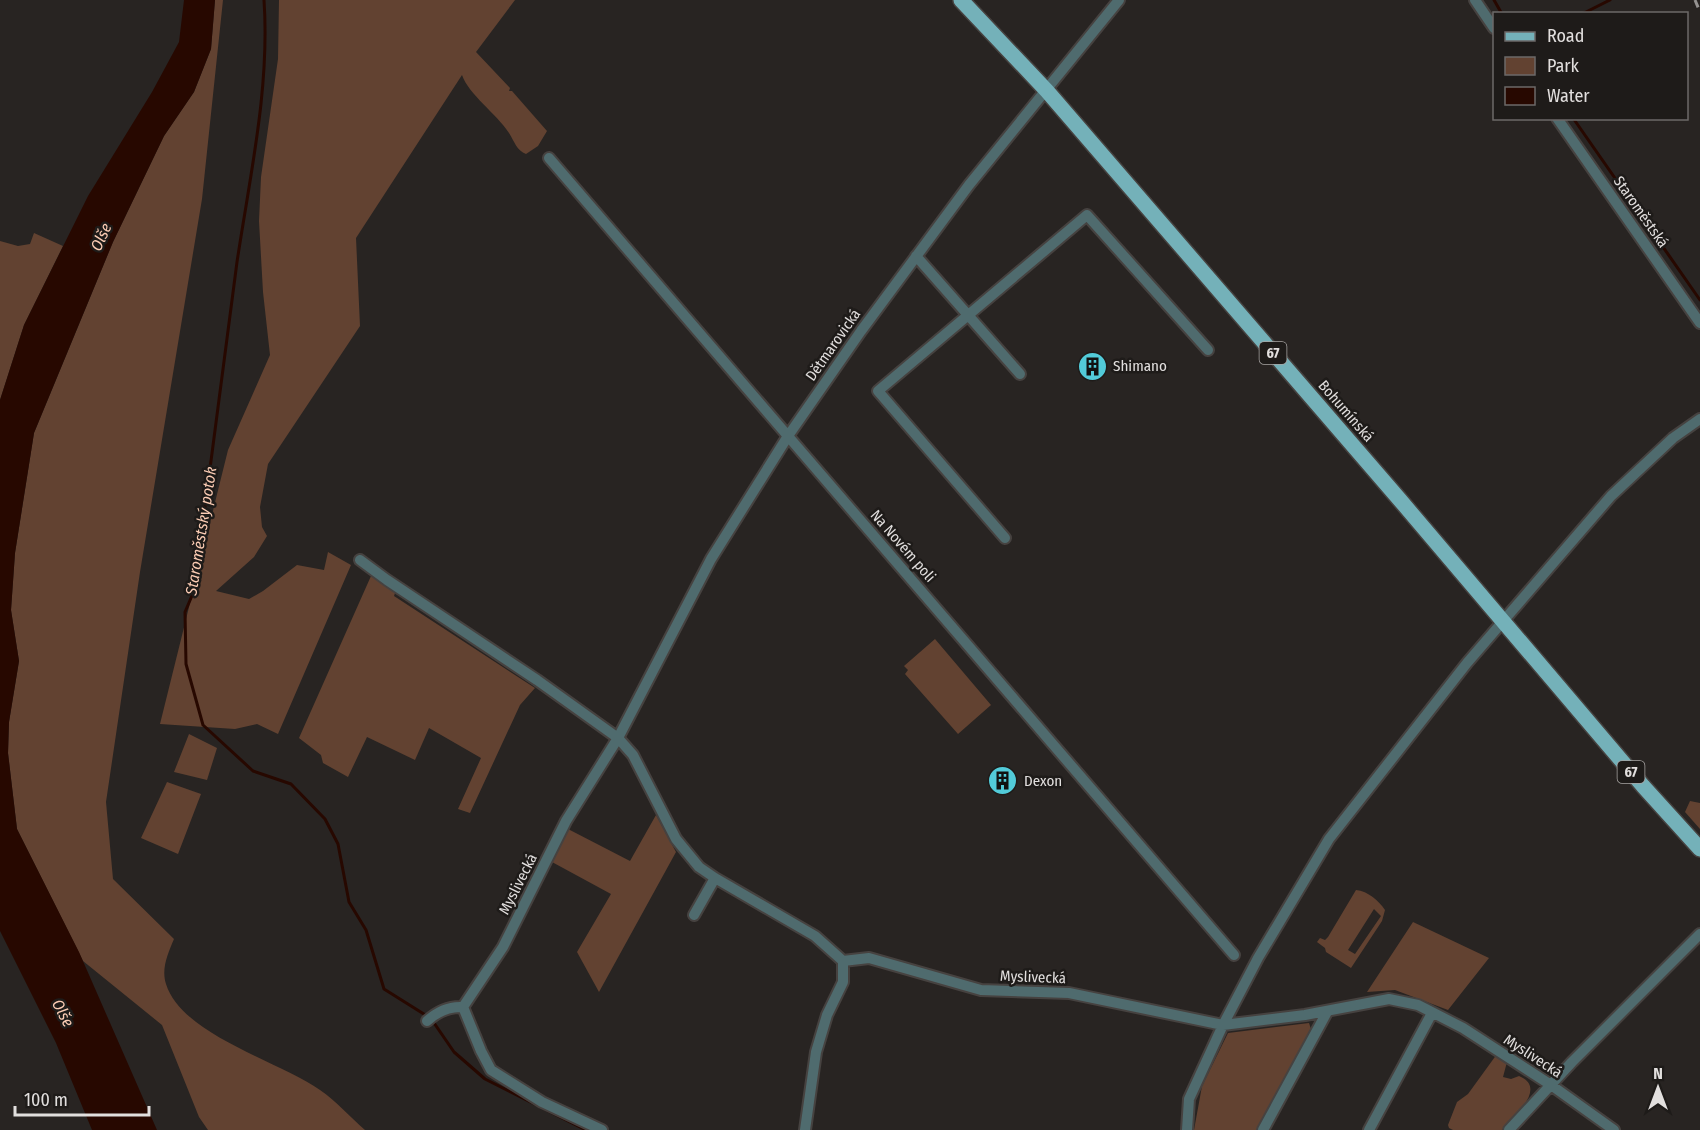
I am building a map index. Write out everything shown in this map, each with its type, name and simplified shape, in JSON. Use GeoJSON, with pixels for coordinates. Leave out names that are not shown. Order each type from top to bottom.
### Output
{"type":"FeatureCollection","features":[{"type":"Feature","properties":{"kind":"main road","name":"Bohumínská"},"geometry":{"type":"LineString","coordinates":[[961,0],[1047,91],[1643,786],[1700,849]]}},
{"type":"Feature","properties":{"kind":"street","name":"Dětmarovická"},"geometry":{"type":"LineString","coordinates":[[618,738],[711,559],[788,436],[969,185],[1119,0]]}},
{"type":"Feature","properties":{"kind":"street"},"geometry":{"type":"LineString","coordinates":[[1475,0],[1493,27]]}},
{"type":"Feature","properties":{"kind":"street","name":"Staroměstská"},"geometry":{"type":"LineString","coordinates":[[1558,120],[1700,323]]}},
{"type":"Feature","properties":{"kind":"street","name":"Na Novém poli"},"geometry":{"type":"LineString","coordinates":[[549,158],[1234,955]]}},
{"type":"Feature","properties":{"kind":"street"},"geometry":{"type":"LineString","coordinates":[[1005,538],[878,391],[1087,214],[1208,351]]}},
{"type":"Feature","properties":{"kind":"street"},"geometry":{"type":"LineString","coordinates":[[916,256],[1020,374]]}},
{"type":"Feature","properties":{"kind":"street"},"geometry":{"type":"LineString","coordinates":[[1187,1130],[1189,1100],[1224,1025],[1258,958],[1329,839],[1467,663],[1611,496],[1673,438],[1700,418]]}},
{"type":"Feature","properties":{"kind":"street"},"geometry":{"type":"LineString","coordinates":[[360,560],[618,738],[633,755],[676,839],[699,867],[815,936],[843,962],[843,982],[827,1015],[816,1052],[805,1130]]}},
{"type":"Feature","properties":{"kind":"street","name":"Myslivecká"},"geometry":{"type":"LineString","coordinates":[[463,1007],[503,946],[567,821],[618,738]]}},
{"type":"Feature","properties":{"kind":"street"},"geometry":{"type":"LineString","coordinates":[[694,915],[716,878]]}},
{"type":"Feature","properties":{"kind":"street"},"geometry":{"type":"LineString","coordinates":[[1509,1130],[1580,1054],[1700,934]]}},
{"type":"Feature","properties":{"kind":"street","name":"Myslivecká"},"geometry":{"type":"LineString","coordinates":[[843,962],[869,958],[981,990],[1069,993],[1224,1025],[1327,1012],[1389,999],[1418,1005],[1463,1028],[1551,1085],[1614,1130]]}},
{"type":"Feature","properties":{"kind":"street"},"geometry":{"type":"LineString","coordinates":[[430,1018],[452,1007],[463,1007],[491,1070],[542,1102],[602,1130]]}},
{"type":"Feature","properties":{"kind":"street"},"geometry":{"type":"LineString","coordinates":[[1263,1130],[1327,1012]]}},
{"type":"Feature","properties":{"kind":"street"},"geometry":{"type":"LineString","coordinates":[[1370,1130],[1432,1013]]}},
{"type":"Feature","properties":{"kind":"green space"},"geometry":{"type":"Polygon","coordinates":[[[215,0],[223,0],[202,199],[140,572],[106,802],[113,879],[174,939],[166,961],[164,973],[166,984],[176,1002],[191,1018],[234,1045],[320,1090],[365,1130],[208,1130],[199,1117],[162,1025],[83,961],[17,829],[8,753],[9,722],[19,661],[11,610],[15,553],[34,433],[113,242],[164,136],[194,92],[211,49],[215,0]]]}},
{"type":"Feature","properties":{"kind":"green space"},"geometry":{"type":"Polygon","coordinates":[[[279,0],[515,0],[476,52],[547,131],[538,146],[526,154],[523,153],[504,126],[470,90],[462,75],[356,238],[360,326],[268,464],[260,507],[262,527],[267,536],[254,557],[216,591],[249,599],[297,565],[324,570],[328,552],[351,565],[278,734],[257,724],[235,729],[160,724],[228,450],[270,355],[263,292],[259,221],[261,177],[278,59],[279,0]]]}},
{"type":"Feature","properties":{"kind":"green space"},"geometry":{"type":"Polygon","coordinates":[[[34,233],[63,246],[24,325],[0,400],[0,241],[18,246],[30,244],[34,233]]]}},
{"type":"Feature","properties":{"kind":"green space"},"geometry":{"type":"Polygon","coordinates":[[[371,576],[396,590],[394,596],[535,688],[520,705],[470,813],[458,809],[481,758],[429,728],[415,760],[367,737],[348,777],[323,763],[321,755],[299,738],[371,576]]]}},
{"type":"Feature","properties":{"kind":"green space"},"geometry":{"type":"Polygon","coordinates":[[[935,639],[991,705],[958,734],[905,674],[908,670],[904,666],[935,639]]]}},
{"type":"Feature","properties":{"kind":"green space"},"geometry":{"type":"Polygon","coordinates":[[[189,734],[217,748],[207,780],[174,772],[189,734]]]}},
{"type":"Feature","properties":{"kind":"green space"},"geometry":{"type":"Polygon","coordinates":[[[167,782],[201,794],[178,854],[141,838],[167,782]]]}},
{"type":"Feature","properties":{"kind":"green space"},"geometry":{"type":"Polygon","coordinates":[[[1690,801],[1700,803],[1700,829],[1685,812],[1690,801]]]}},
{"type":"Feature","properties":{"kind":"green space"},"geometry":{"type":"Polygon","coordinates":[[[656,815],[676,852],[599,992],[577,952],[611,894],[552,862],[568,829],[630,861],[656,815]]]}},
{"type":"Feature","properties":{"kind":"green space"},"geometry":{"type":"Polygon","coordinates":[[[1356,890],[1373,897],[1385,910],[1382,921],[1351,968],[1326,952],[1325,948],[1317,942],[1320,938],[1325,940],[1356,890]],[[1374,909],[1348,950],[1355,954],[1381,916],[1374,909]]]}},
{"type":"Feature","properties":{"kind":"green space"},"geometry":{"type":"Polygon","coordinates":[[[1413,922],[1489,958],[1448,1010],[1395,990],[1367,992],[1413,922]]]}},
{"type":"Feature","properties":{"kind":"green space"},"geometry":{"type":"Polygon","coordinates":[[[1309,1023],[1312,1032],[1259,1130],[1194,1130],[1202,1086],[1228,1033],[1309,1023]]]}},
{"type":"Feature","properties":{"kind":"green space"},"geometry":{"type":"Polygon","coordinates":[[[1497,1054],[1507,1062],[1503,1077],[1511,1079],[1519,1076],[1527,1081],[1530,1095],[1526,1102],[1502,1130],[1453,1130],[1449,1128],[1448,1125],[1457,1102],[1468,1094],[1497,1054]]]}},
{"type":"Feature","properties":{"kind":"water","name":"Olše"},"geometry":{"type":"Polygon","coordinates":[[[184,0],[215,0],[211,49],[194,92],[164,136],[113,242],[34,433],[15,553],[11,610],[19,661],[9,722],[8,753],[17,829],[79,952],[157,1130],[92,1130],[56,1043],[0,931],[0,400],[24,325],[88,196],[152,92],[179,42],[184,0]]]}},
{"type":"Feature","properties":{"kind":"waterway","name":"Staroměstský potok"},"geometry":{"type":"LineString","coordinates":[[264,0],[262,99],[237,262],[194,591],[185,612],[186,664],[203,725],[253,771],[291,784],[325,819],[338,844],[349,902],[366,930],[384,989],[427,1016]]}},
{"type":"Feature","properties":{"kind":"waterway"},"geometry":{"type":"LineString","coordinates":[[1494,0],[1501,12]]}},
{"type":"Feature","properties":{"kind":"waterway"},"geometry":{"type":"LineString","coordinates":[[1586,12],[1610,0]]}},
{"type":"Feature","properties":{"kind":"waterway"},"geometry":{"type":"LineString","coordinates":[[1574,120],[1700,300]]}},
{"type":"Feature","properties":{"kind":"waterway","name":"Staroměstský potok"},"geometry":{"type":"LineString","coordinates":[[432,1020],[454,1052],[485,1079],[586,1130]]}},
{"type":"Feature","properties":{"kind":"railway"},"geometry":{"type":"LineString","coordinates":[[1695,0],[1700,12]]}},
{"type":"Feature","properties":{"kind":"place","name":"Shimano"},"geometry":{"type":"Point","coordinates":[1092,366]}},
{"type":"Feature","properties":{"kind":"place","name":"Dexon"},"geometry":{"type":"Point","coordinates":[1003,781]}}]}
